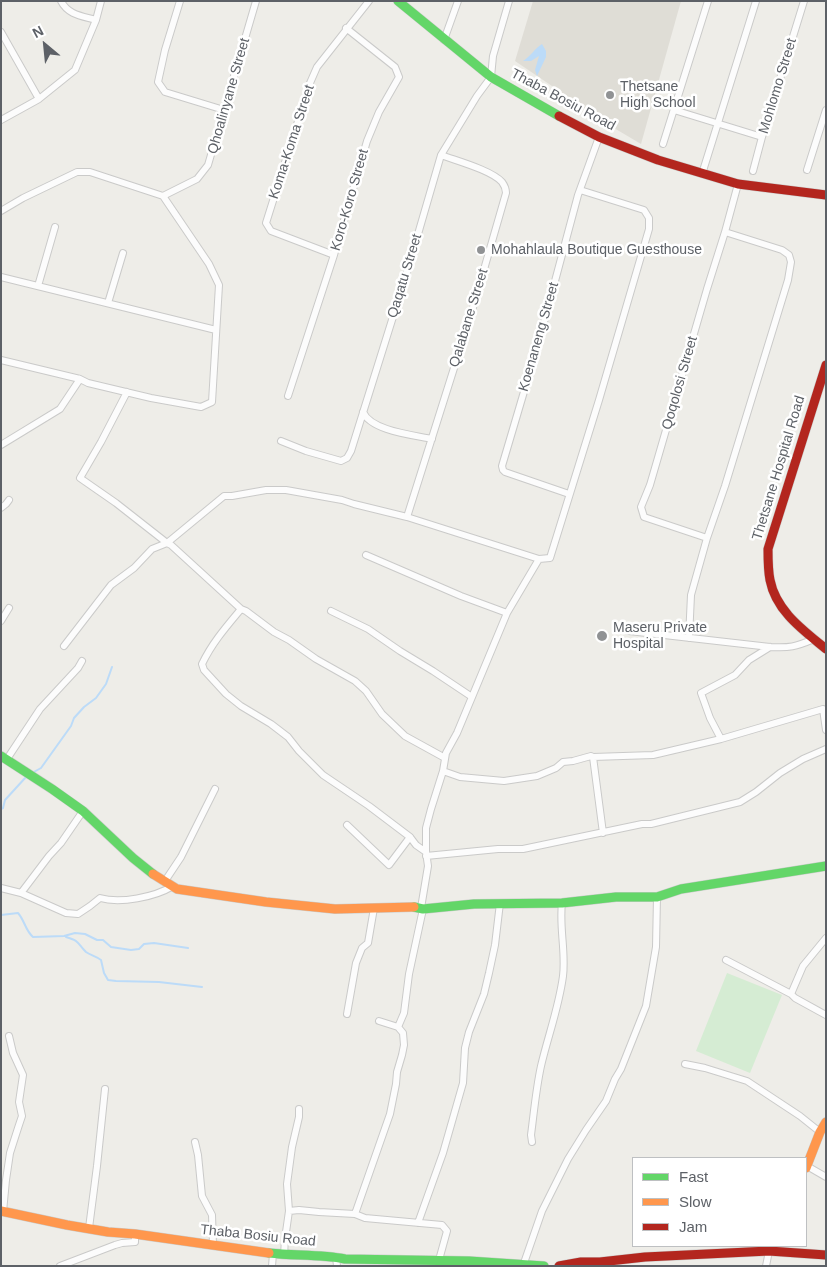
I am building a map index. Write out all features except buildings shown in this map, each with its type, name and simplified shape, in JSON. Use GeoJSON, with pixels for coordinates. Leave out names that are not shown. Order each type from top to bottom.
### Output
{"type":"FeatureCollection","features":[{"type":"Feature","properties":{"kind":"street"},"geometry":{"type":"LineString","coordinates":[[61,1],[64,8],[71,12],[96,20]]}},
{"type":"Feature","properties":{"kind":"street"},"geometry":{"type":"LineString","coordinates":[[1,120],[39,99],[75,70],[96,20],[101,1]]}},
{"type":"Feature","properties":{"kind":"street"},"geometry":{"type":"LineString","coordinates":[[180,1],[165,50],[158,82],[165,92],[224,110]]}},
{"type":"Feature","properties":{"kind":"street","name":"Qhoalinyane Street"},"geometry":{"type":"LineString","coordinates":[[163,196],[197,179],[208,165],[256,1]]}},
{"type":"Feature","properties":{"kind":"street","name":"Koma-Koma Street"},"geometry":{"type":"LineString","coordinates":[[334,255],[271,231],[266,223],[310,83],[317,67],[369,1]]}},
{"type":"Feature","properties":{"kind":"street","name":"Thaba Bosiu Road"},"geometry":{"type":"LineString","coordinates":[[398,1],[491,77],[599,137],[658,160],[738,184],[826,195]]}},
{"type":"Feature","properties":{"kind":"street"},"geometry":{"type":"LineString","coordinates":[[444,40],[458,1]]}},
{"type":"Feature","properties":{"kind":"street"},"geometry":{"type":"LineString","coordinates":[[491,77],[493,56],[509,1]]}},
{"type":"Feature","properties":{"kind":"street"},"geometry":{"type":"LineString","coordinates":[[663,144],[708,1]]}},
{"type":"Feature","properties":{"kind":"street"},"geometry":{"type":"LineString","coordinates":[[702,174],[756,1]]}},
{"type":"Feature","properties":{"kind":"street","name":"Mohlomo Street"},"geometry":{"type":"LineString","coordinates":[[753,171],[804,1]]}},
{"type":"Feature","properties":{"kind":"street","name":"Koro-Koro Street"},"geometry":{"type":"LineString","coordinates":[[288,396],[334,255],[367,141],[379,112],[399,77],[395,67],[346,28]]}},
{"type":"Feature","properties":{"kind":"street"},"geometry":{"type":"LineString","coordinates":[[1,32],[39,99]]}},
{"type":"Feature","properties":{"kind":"street","name":"Qaqatu Street"},"geometry":{"type":"LineString","coordinates":[[281,441],[306,451],[341,461],[347,458],[351,451],[409,265],[441,155],[477,96],[491,77]]}},
{"type":"Feature","properties":{"kind":"street"},"geometry":{"type":"LineString","coordinates":[[674,110],[762,137]]}},
{"type":"Feature","properties":{"kind":"street"},"geometry":{"type":"LineString","coordinates":[[807,170],[823,126],[826,110]]}},
{"type":"Feature","properties":{"kind":"street","name":"Koenaneng Street"},"geometry":{"type":"LineString","coordinates":[[569,494],[505,472],[502,466],[580,190],[599,137]]}},
{"type":"Feature","properties":{"kind":"street","name":"Qalabane Street"},"geometry":{"type":"LineString","coordinates":[[407,517],[472,311],[506,190],[503,183],[494,176],[441,155]]}},
{"type":"Feature","properties":{"kind":"street"},"geometry":{"type":"LineString","coordinates":[[1,211],[77,172],[90,172],[163,196],[209,264],[219,285],[212,402],[201,407],[88,383],[80,379],[1,360]]}},
{"type":"Feature","properties":{"kind":"street","name":"Qoqolosi Street"},"geometry":{"type":"LineString","coordinates":[[707,538],[644,517],[641,507],[650,485],[707,289],[726,232],[738,184]]}},
{"type":"Feature","properties":{"kind":"street"},"geometry":{"type":"LineString","coordinates":[[64,646],[112,585],[134,568],[152,549],[167,543],[224,496],[266,490],[286,490],[342,500],[407,517],[539,559],[550,558],[649,229],[648,218],[644,210],[580,190]]}},
{"type":"Feature","properties":{"kind":"street"},"geometry":{"type":"LineString","coordinates":[[38,286],[55,227]]}},
{"type":"Feature","properties":{"kind":"street"},"geometry":{"type":"LineString","coordinates":[[689,638],[691,595],[788,280],[791,262],[789,256],[782,250],[726,232]]}},
{"type":"Feature","properties":{"kind":"street"},"geometry":{"type":"LineString","coordinates":[[108,303],[123,253]]}},
{"type":"Feature","properties":{"kind":"street"},"geometry":{"type":"LineString","coordinates":[[1,277],[216,330]]}},
{"type":"Feature","properties":{"kind":"street","name":"Thetsane Hospital Road"},"geometry":{"type":"LineString","coordinates":[[826,365],[768,549],[768,568],[771,586],[779,605],[789,617],[826,649]]}},
{"type":"Feature","properties":{"kind":"street"},"geometry":{"type":"LineString","coordinates":[[1,445],[60,409],[80,379]]}},
{"type":"Feature","properties":{"kind":"street"},"geometry":{"type":"LineString","coordinates":[[127,392],[80,478],[171,545],[241,609],[316,659],[355,681],[366,691],[382,714],[405,736],[445,758]]}},
{"type":"Feature","properties":{"kind":"street"},"geometry":{"type":"LineString","coordinates":[[363,412],[367,418],[379,426],[432,439]]}},
{"type":"Feature","properties":{"kind":"street"},"geometry":{"type":"LineString","coordinates":[[1,508],[9,500]]}},
{"type":"Feature","properties":{"kind":"street"},"geometry":{"type":"LineString","coordinates":[[366,555],[461,596],[507,613]]}},
{"type":"Feature","properties":{"kind":"street"},"geometry":{"type":"LineString","coordinates":[[398,1027],[404,1013],[428,866],[426,828],[444,772],[448,748],[457,733],[507,613],[539,559]]}},
{"type":"Feature","properties":{"kind":"street"},"geometry":{"type":"LineString","coordinates":[[1,621],[9,608]]}},
{"type":"Feature","properties":{"kind":"street"},"geometry":{"type":"LineString","coordinates":[[241,609],[219,636],[206,657],[202,664],[204,670],[226,694],[241,706],[288,737],[323,775],[369,806],[410,838],[426,854],[523,849],[642,824],[651,824],[740,802],[780,773],[826,749]]}},
{"type":"Feature","properties":{"kind":"street"},"geometry":{"type":"LineString","coordinates":[[331,611],[368,629],[472,697]]}},
{"type":"Feature","properties":{"kind":"street"},"geometry":{"type":"LineString","coordinates":[[629,631],[787,648],[814,639]]}},
{"type":"Feature","properties":{"kind":"street"},"geometry":{"type":"LineString","coordinates":[[721,739],[710,718],[701,693],[735,675],[749,660],[770,647]]}},
{"type":"Feature","properties":{"kind":"street"},"geometry":{"type":"LineString","coordinates":[[82,661],[78,668],[40,708],[4,758],[52,788],[83,811],[133,858],[150,872],[177,889],[266,902],[335,909],[422,908],[500,903],[562,903],[616,897],[657,897],[681,889],[826,866]]}},
{"type":"Feature","properties":{"kind":"street"},"geometry":{"type":"LineString","coordinates":[[444,772],[468,778],[504,781],[537,776],[556,768],[564,762],[591,756],[593,758],[653,755],[721,739],[823,709],[826,730]]}},
{"type":"Feature","properties":{"kind":"street"},"geometry":{"type":"LineString","coordinates":[[593,758],[603,833]]}},
{"type":"Feature","properties":{"kind":"street"},"geometry":{"type":"LineString","coordinates":[[1,888],[21,893],[66,913],[78,914],[100,898],[109,901],[152,896],[164,892],[215,790]]}},
{"type":"Feature","properties":{"kind":"street"},"geometry":{"type":"LineString","coordinates":[[21,893],[49,856],[62,843],[83,811]]}},
{"type":"Feature","properties":{"kind":"street"},"geometry":{"type":"LineString","coordinates":[[348,825],[389,865],[410,838]]}},
{"type":"Feature","properties":{"kind":"street"},"geometry":{"type":"LineString","coordinates":[[524,1263],[542,1211],[568,1159],[606,1101],[646,1006],[656,947],[657,897]]}},
{"type":"Feature","properties":{"kind":"street"},"geometry":{"type":"LineString","coordinates":[[418,1223],[444,1154],[463,1083],[465,1048],[469,1032],[484,994],[495,945],[500,903]]}},
{"type":"Feature","properties":{"kind":"street"},"geometry":{"type":"LineString","coordinates":[[532,1142],[531,1135],[539,1078],[559,1000],[563,974],[562,903]]}},
{"type":"Feature","properties":{"kind":"street"},"geometry":{"type":"LineString","coordinates":[[347,1014],[356,963],[362,948],[368,942],[374,908]]}},
{"type":"Feature","properties":{"kind":"street"},"geometry":{"type":"LineString","coordinates":[[791,994],[803,966],[826,938]]}},
{"type":"Feature","properties":{"kind":"street"},"geometry":{"type":"LineString","coordinates":[[726,960],[791,994],[826,1015]]}},
{"type":"Feature","properties":{"kind":"street"},"geometry":{"type":"LineString","coordinates":[[355,1214],[390,1114],[404,1045],[402,1033],[398,1027],[379,1022]]}},
{"type":"Feature","properties":{"kind":"street"},"geometry":{"type":"LineString","coordinates":[[2,1211],[10,1153],[22,1116],[19,1102],[23,1075],[13,1054],[9,1036]]}},
{"type":"Feature","properties":{"kind":"street"},"geometry":{"type":"LineString","coordinates":[[684,1064],[705,1068],[747,1082],[800,1116],[820,1132]]}},
{"type":"Feature","properties":{"kind":"street"},"geometry":{"type":"LineString","coordinates":[[89,1228],[105,1089]]}},
{"type":"Feature","properties":{"kind":"street"},"geometry":{"type":"LineString","coordinates":[[284,1255],[289,1211],[287,1184],[299,1110]]}},
{"type":"Feature","properties":{"kind":"street"},"geometry":{"type":"LineString","coordinates":[[807,1164],[826,1122]]}},
{"type":"Feature","properties":{"kind":"street"},"geometry":{"type":"LineString","coordinates":[[195,1142],[202,1196],[212,1214],[213,1244]]}},
{"type":"Feature","properties":{"kind":"street"},"geometry":{"type":"LineString","coordinates":[[807,1168],[826,1177]]}},
{"type":"Feature","properties":{"kind":"street","name":"Thaba Bosiu Road"},"geometry":{"type":"LineString","coordinates":[[2,1211],[108,1232],[336,1261],[345,1259],[438,1260],[524,1263],[544,1266]]}},
{"type":"Feature","properties":{"kind":"street"},"geometry":{"type":"LineString","coordinates":[[289,1211],[355,1214],[365,1218],[442,1225],[447,1231],[438,1260]]}},
{"type":"Feature","properties":{"kind":"street"},"geometry":{"type":"LineString","coordinates":[[60,1266],[115,1245],[135,1242],[135,1234]]}},
{"type":"Feature","properties":{"kind":"street"},"geometry":{"type":"LineString","coordinates":[[560,1266],[581,1262],[770,1248],[826,1255]]}},
{"type":"Feature","properties":{"kind":"street"},"geometry":{"type":"LineString","coordinates":[[766,1266],[770,1248]]}},
{"type":"Feature","properties":{"kind":"street"},"geometry":{"type":"LineString","coordinates":[[272,1266],[273,1254]]}},
{"type":"Feature","properties":{"kind":"shaded area","name":"Thetsane High School"},"geometry":{"type":"Polygon","coordinates":[[[533,1],[681,1],[641,144],[515,61],[533,1]]]}},
{"type":"Feature","properties":{"kind":"green space"},"geometry":{"type":"Polygon","coordinates":[[[727,973],[782,995],[750,1073],[696,1051],[727,973]]]}},
{"type":"Feature","properties":{"kind":"water"},"geometry":{"type":"Polygon","coordinates":[[[542,44],[546,51],[546,57],[537,76],[535,70],[539,56],[531,61],[523,61],[542,44]]]}},
{"type":"Feature","properties":{"kind":"waterway"},"geometry":{"type":"LineString","coordinates":[[32,773],[41,768],[71,726],[74,718],[96,698],[106,684],[112,667]]}},
{"type":"Feature","properties":{"kind":"waterway"},"geometry":{"type":"LineString","coordinates":[[1,809],[5,800],[26,777]]}},
{"type":"Feature","properties":{"kind":"waterway"},"geometry":{"type":"LineString","coordinates":[[1,915],[18,913],[33,937],[64,936],[75,933],[103,940],[111,947],[131,950],[139,949],[144,944],[154,943],[188,948]]}},
{"type":"Feature","properties":{"kind":"waterway"},"geometry":{"type":"LineString","coordinates":[[66,937],[76,941],[86,952],[101,960],[108,980],[159,982],[202,987]]}},
{"type":"Feature","properties":{"kind":"traffic: fast"},"geometry":{"type":"LineString","coordinates":[[398,1],[491,77],[559,116]]}},
{"type":"Feature","properties":{"kind":"traffic: fast"},"geometry":{"type":"LineString","coordinates":[[1,756],[83,811],[153,874]]}},
{"type":"Feature","properties":{"kind":"traffic: fast"},"geometry":{"type":"LineString","coordinates":[[414,907],[423,909],[474,904],[562,903],[616,897],[657,897],[681,889],[826,866]]}},
{"type":"Feature","properties":{"kind":"traffic: fast"},"geometry":{"type":"LineString","coordinates":[[269,1253],[345,1259],[469,1261],[544,1266]]}},
{"type":"Feature","properties":{"kind":"traffic: slow"},"geometry":{"type":"LineString","coordinates":[[153,874],[177,889],[266,902],[335,909],[414,907]]}},
{"type":"Feature","properties":{"kind":"traffic: slow"},"geometry":{"type":"LineString","coordinates":[[807,1165],[826,1122]]}},
{"type":"Feature","properties":{"kind":"traffic: slow"},"geometry":{"type":"LineString","coordinates":[[1,1211],[108,1232],[135,1234],[269,1253]]}},
{"type":"Feature","properties":{"kind":"traffic: jam"},"geometry":{"type":"LineString","coordinates":[[559,116],[599,137],[658,160],[738,184],[826,195]]}},
{"type":"Feature","properties":{"kind":"traffic: jam"},"geometry":{"type":"LineString","coordinates":[[826,365],[768,549],[770,580],[778,601],[792,619],[826,649]]}},
{"type":"Feature","properties":{"kind":"traffic: jam"},"geometry":{"type":"LineString","coordinates":[[559,1266],[581,1262],[645,1257],[769,1251],[826,1255]]}},
{"type":"Feature","properties":{"kind":"place","name":"Thetsane High School"},"geometry":{"type":"Point","coordinates":[610,95]}},
{"type":"Feature","properties":{"kind":"place","name":"Mohahlaula Boutique Guesthouse"},"geometry":{"type":"Point","coordinates":[481,250]}},
{"type":"Feature","properties":{"kind":"place","name":"Maseru Private Hospital"},"geometry":{"type":"Point","coordinates":[602,636]}}]}
